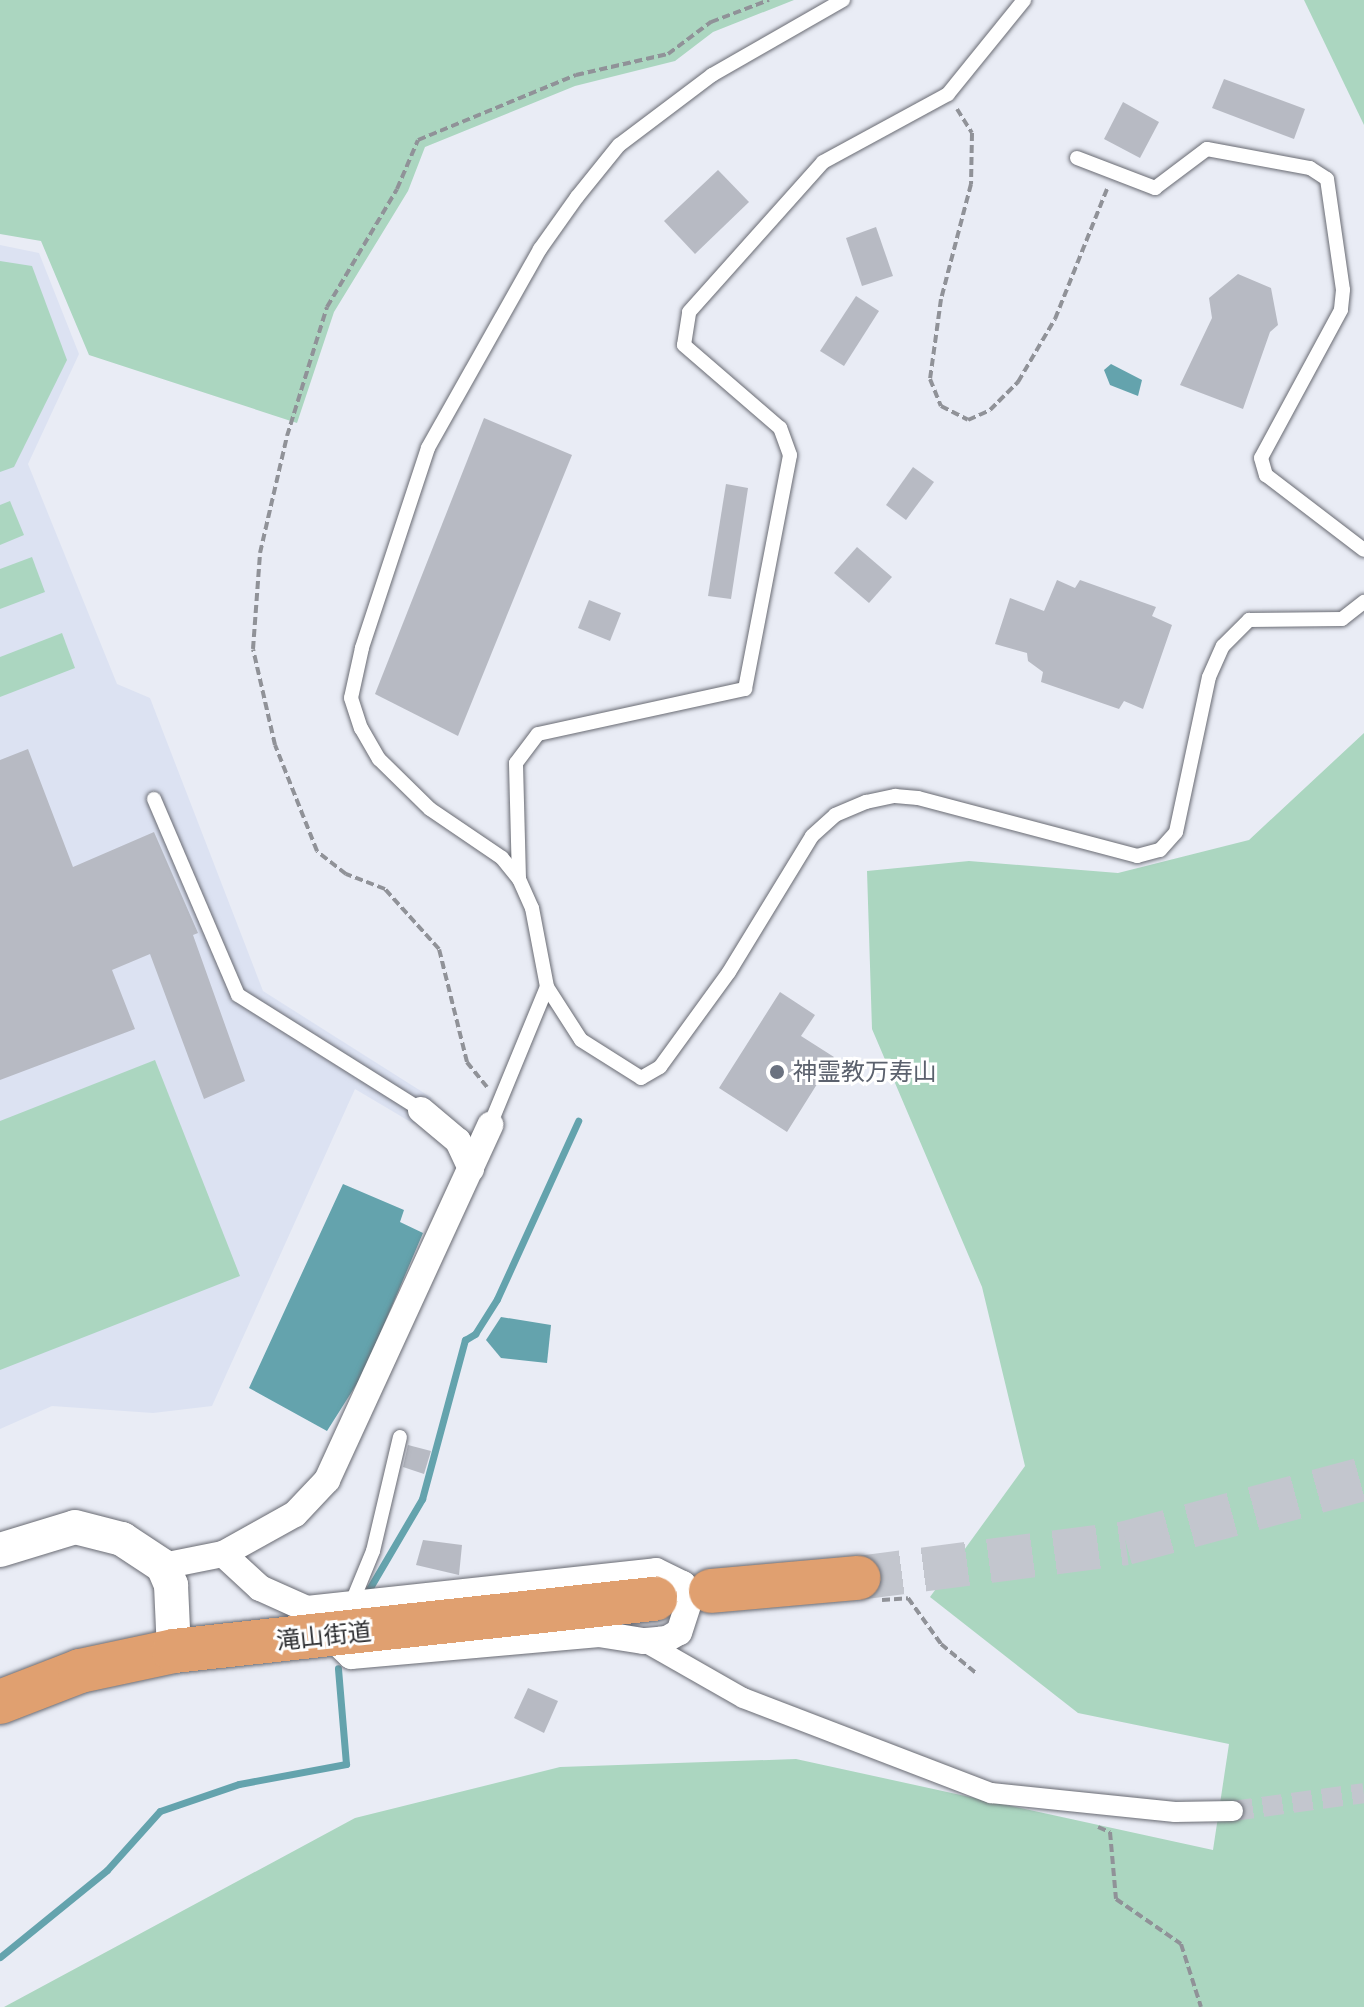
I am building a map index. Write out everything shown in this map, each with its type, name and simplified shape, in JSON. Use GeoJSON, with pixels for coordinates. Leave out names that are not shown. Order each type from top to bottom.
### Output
{"type":"FeatureCollection","features":[{"type":"Feature","properties":{"kind":"highway"},"geometry":{"type":"LineString","coordinates":[[711,1591],[867,1589]]}},
{"type":"Feature","properties":{"kind":"highway","name":"滝山街道"},"geometry":{"type":"LineString","coordinates":[[0,1702],[80,1671],[340,1622],[655,1599]]}},
{"type":"Feature","properties":{"kind":"street"},"geometry":{"type":"LineString","coordinates":[[421,1110],[458,1141],[471,1169]]}},
{"type":"Feature","properties":{"kind":"street"},"geometry":{"type":"LineString","coordinates":[[163,1566],[223,1554],[295,1514],[327,1480],[490,1125]]}},
{"type":"Feature","properties":{"kind":"street"},"geometry":{"type":"LineString","coordinates":[[0,1550],[75,1527],[122,1539],[163,1566],[171,1585],[174,1651]]}},
{"type":"Feature","properties":{"kind":"street"},"geometry":{"type":"LineString","coordinates":[[223,1554],[280,1600],[340,1622],[656,1571],[671,1575],[683,1584],[689,1602],[686,1617],[667,1639],[643,1641],[599,1634],[351,1656],[340,1622]]}},
{"type":"Feature","properties":{"kind":"street"},"geometry":{"type":"LineString","coordinates":[[643,1641],[743,1698],[991,1793],[1175,1812],[1233,1811]]}},
{"type":"Feature","properties":{"kind":"lane"},"geometry":{"type":"LineString","coordinates":[[843,0],[712,75],[619,145],[540,249],[428,448],[362,648],[351,698],[379,759],[430,809],[502,858],[519,879],[532,908],[547,987],[581,1040],[641,1078],[660,1067],[729,972],[812,836],[835,815],[881,799],[918,798],[1137,856],[1160,850],[1176,832],[1209,677],[1223,646],[1249,620],[1342,619],[1364,602]]}},
{"type":"Feature","properties":{"kind":"lane"},"geometry":{"type":"LineString","coordinates":[[519,879],[516,763],[538,734],[745,689],[790,455],[780,428],[684,345],[689,312],[823,162],[948,94],[1024,0]]}},
{"type":"Feature","properties":{"kind":"lane"},"geometry":{"type":"LineString","coordinates":[[1077,158],[1155,188],[1207,149],[1310,168],[1327,179],[1343,290],[1341,310],[1261,458],[1266,475],[1364,550]]}},
{"type":"Feature","properties":{"kind":"lane"},"geometry":{"type":"LineString","coordinates":[[154,799],[238,995],[421,1110]]}},
{"type":"Feature","properties":{"kind":"lane"},"geometry":{"type":"LineString","coordinates":[[490,1125],[547,987]]}},
{"type":"Feature","properties":{"kind":"lane"},"geometry":{"type":"LineString","coordinates":[[340,1622],[373,1551],[400,1437]]}},
{"type":"Feature","properties":{"kind":"path"},"geometry":{"type":"LineString","coordinates":[[489,1089],[467,1062],[439,949],[385,889],[346,874],[317,851],[275,745],[253,649],[260,553],[287,436],[327,307],[397,189],[418,140],[576,75],[668,54],[711,22],[769,0]]}},
{"type":"Feature","properties":{"kind":"path"},"geometry":{"type":"LineString","coordinates":[[948,94],[972,133],[971,184],[941,299],[930,379],[941,406],[968,420],[990,410],[1018,382],[1055,319],[1114,172]]}},
{"type":"Feature","properties":{"kind":"path"},"geometry":{"type":"LineString","coordinates":[[867,1589],[908,1598],[941,1644],[977,1674]]}},
{"type":"Feature","properties":{"kind":"path"},"geometry":{"type":"LineString","coordinates":[[1110,1832],[1116,1899],[1181,1944],[1201,2007]]}},
{"type":"Feature","properties":{"kind":"shaded area"},"geometry":{"type":"Polygon","coordinates":[[[0,245],[39,253],[79,354],[28,464],[117,684],[150,698],[263,991],[432,1098],[414,1124],[355,1089],[212,1406],[153,1413],[52,1406],[0,1429],[0,245]]]}},
{"type":"Feature","properties":{"kind":"green space"},"geometry":{"type":"Polygon","coordinates":[[[0,0],[794,0],[713,32],[675,61],[575,86],[425,147],[408,191],[334,312],[297,423],[89,355],[41,241],[0,234],[0,0]]]}},
{"type":"Feature","properties":{"kind":"green space"},"geometry":{"type":"Polygon","coordinates":[[[1304,0],[1364,0],[1364,125],[1304,0]]]}},
{"type":"Feature","properties":{"kind":"green space"},"geometry":{"type":"Polygon","coordinates":[[[0,261],[32,266],[67,360],[14,467],[0,472],[0,261]]]}},
{"type":"Feature","properties":{"kind":"green space"},"geometry":{"type":"Polygon","coordinates":[[[10,501],[24,535],[0,545],[0,505],[10,501]]]}},
{"type":"Feature","properties":{"kind":"green space"},"geometry":{"type":"Polygon","coordinates":[[[32,557],[45,592],[0,609],[0,569],[32,557]]]}},
{"type":"Feature","properties":{"kind":"green space"},"geometry":{"type":"Polygon","coordinates":[[[62,633],[75,668],[0,697],[0,657],[62,633]]]}},
{"type":"Feature","properties":{"kind":"green space"},"geometry":{"type":"Polygon","coordinates":[[[1364,733],[1364,2007],[4,2007],[355,1818],[560,1767],[796,1759],[1213,1850],[1229,1744],[1078,1713],[930,1597],[1025,1466],[982,1287],[872,1029],[867,871],[969,861],[1118,873],[1249,840],[1364,733]]]}},
{"type":"Feature","properties":{"kind":"green space"},"geometry":{"type":"Polygon","coordinates":[[[155,1060],[240,1276],[0,1370],[0,1121],[155,1060]]]}},
{"type":"Feature","properties":{"kind":"water"},"geometry":{"type":"Polygon","coordinates":[[[1111,364],[1142,380],[1138,396],[1110,385],[1104,370],[1111,364]]]}},
{"type":"Feature","properties":{"kind":"water"},"geometry":{"type":"Polygon","coordinates":[[[343,1184],[404,1210],[400,1222],[423,1233],[363,1374],[327,1431],[249,1388],[343,1184]]]}},
{"type":"Feature","properties":{"kind":"water"},"geometry":{"type":"Polygon","coordinates":[[[501,1317],[551,1325],[547,1363],[501,1358],[486,1340],[501,1317]]]}},
{"type":"Feature","properties":{"kind":"building"},"geometry":{"type":"Polygon","coordinates":[[[1224,79],[1305,109],[1294,139],[1212,108],[1224,79]]]}},
{"type":"Feature","properties":{"kind":"building"},"geometry":{"type":"Polygon","coordinates":[[[1123,102],[1159,122],[1140,158],[1104,139],[1123,102]]]}},
{"type":"Feature","properties":{"kind":"building"},"geometry":{"type":"Polygon","coordinates":[[[718,170],[749,202],[695,254],[664,221],[718,170]]]}},
{"type":"Feature","properties":{"kind":"building"},"geometry":{"type":"Polygon","coordinates":[[[876,227],[893,276],[862,286],[846,238],[876,227]]]}},
{"type":"Feature","properties":{"kind":"building"},"geometry":{"type":"Polygon","coordinates":[[[1238,274],[1271,288],[1278,325],[1270,332],[1243,409],[1180,385],[1212,318],[1209,298],[1238,274]]]}},
{"type":"Feature","properties":{"kind":"building"},"geometry":{"type":"Polygon","coordinates":[[[856,296],[879,311],[844,366],[820,351],[856,296]]]}},
{"type":"Feature","properties":{"kind":"building"},"geometry":{"type":"Polygon","coordinates":[[[484,418],[572,455],[458,736],[375,694],[484,418]]]}},
{"type":"Feature","properties":{"kind":"building"},"geometry":{"type":"Polygon","coordinates":[[[913,467],[934,482],[906,520],[886,505],[913,467]]]}},
{"type":"Feature","properties":{"kind":"building"},"geometry":{"type":"Polygon","coordinates":[[[726,484],[748,488],[731,599],[708,596],[726,484]]]}},
{"type":"Feature","properties":{"kind":"building"},"geometry":{"type":"Polygon","coordinates":[[[857,547],[892,577],[869,603],[834,573],[857,547]]]}},
{"type":"Feature","properties":{"kind":"building"},"geometry":{"type":"Polygon","coordinates":[[[1057,580],[1075,588],[1080,580],[1156,607],[1152,616],[1172,625],[1143,709],[1124,701],[1119,709],[1041,682],[1043,672],[1028,661],[1027,653],[995,644],[1010,598],[1044,611],[1057,580]]]}},
{"type":"Feature","properties":{"kind":"building"},"geometry":{"type":"Polygon","coordinates":[[[589,600],[621,613],[610,641],[578,628],[589,600]]]}},
{"type":"Feature","properties":{"kind":"building"},"geometry":{"type":"Polygon","coordinates":[[[28,749],[73,867],[154,832],[198,933],[193,935],[245,1081],[204,1099],[150,954],[112,970],[135,1029],[0,1080],[0,760],[28,749]]]}},
{"type":"Feature","properties":{"kind":"building","name":"神霊教万寿山"},"geometry":{"type":"Polygon","coordinates":[[[780,992],[815,1015],[801,1036],[834,1057],[787,1132],[719,1088],[780,992]]]}},
{"type":"Feature","properties":{"kind":"building"},"geometry":{"type":"Polygon","coordinates":[[[408,1445],[431,1451],[424,1474],[403,1467],[408,1445]]]}},
{"type":"Feature","properties":{"kind":"building"},"geometry":{"type":"Polygon","coordinates":[[[423,1540],[462,1545],[459,1575],[416,1565],[423,1540]]]}},
{"type":"Feature","properties":{"kind":"building"},"geometry":{"type":"Polygon","coordinates":[[[528,1688],[558,1701],[544,1733],[514,1718],[528,1688]]]}},
{"type":"Feature","properties":{"kind":"waterway"},"geometry":{"type":"LineString","coordinates":[[368,1591],[422,1499],[465,1340],[475,1334],[497,1299],[578,1121]]}},
{"type":"Feature","properties":{"kind":"waterway"},"geometry":{"type":"LineString","coordinates":[[0,1957],[107,1870],[160,1811],[239,1784],[346,1764],[338,1668]]}},
{"type":"Feature","properties":{"kind":"tunnel"},"geometry":{"type":"LineString","coordinates":[[858,1578],[1126,1543],[1364,1479]]}},
{"type":"Feature","properties":{"kind":"tunnel"},"geometry":{"type":"LineString","coordinates":[[1233,1811],[1364,1793]]}},
{"type":"Feature","properties":{"kind":"place","name":"神霊教万寿山"},"geometry":{"type":"Point","coordinates":[777,1072]}}]}
